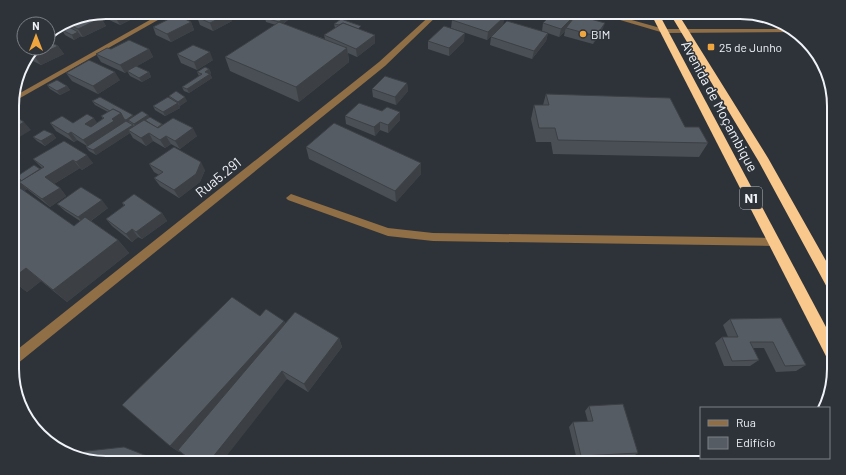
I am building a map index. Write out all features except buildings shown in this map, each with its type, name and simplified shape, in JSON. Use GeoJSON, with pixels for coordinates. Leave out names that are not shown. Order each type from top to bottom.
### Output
{"type":"FeatureCollection","features":[{"type":"Feature","properties":{"kind":"highway","name":"N1"},"geometry":{"type":"LineString","coordinates":[[658,19],[666,35]]}},
{"type":"Feature","properties":{"kind":"highway","name":"N1"},"geometry":{"type":"LineString","coordinates":[[677,19],[684,31]]}},
{"type":"Feature","properties":{"kind":"highway","name":"Avenida de Moçambique"},"geometry":{"type":"LineString","coordinates":[[684,31],[764,161],[827,274]]}},
{"type":"Feature","properties":{"kind":"highway","name":"Avenida de Moçambique"},"geometry":{"type":"LineString","coordinates":[[666,35],[827,344]]}},
{"type":"Feature","properties":{"kind":"street"},"geometry":{"type":"LineString","coordinates":[[20,96],[157,19]]}},
{"type":"Feature","properties":{"kind":"street","name":"Rua5.291"},"geometry":{"type":"LineString","coordinates":[[19,355],[382,64],[430,19]]}},
{"type":"Feature","properties":{"kind":"street"},"geometry":{"type":"LineString","coordinates":[[617,19],[666,35],[684,31],[783,31]]}},
{"type":"Feature","properties":{"kind":"street"},"geometry":{"type":"LineString","coordinates":[[291,198],[388,232],[433,237],[774,242]]}},
{"type":"Feature","properties":{"kind":"place","name":"BIM"},"geometry":{"type":"Point","coordinates":[583,34]}},
{"type":"Feature","properties":{"kind":"place","name":"25 de Junho"},"geometry":{"type":"Point","coordinates":[711,47]}}]}
